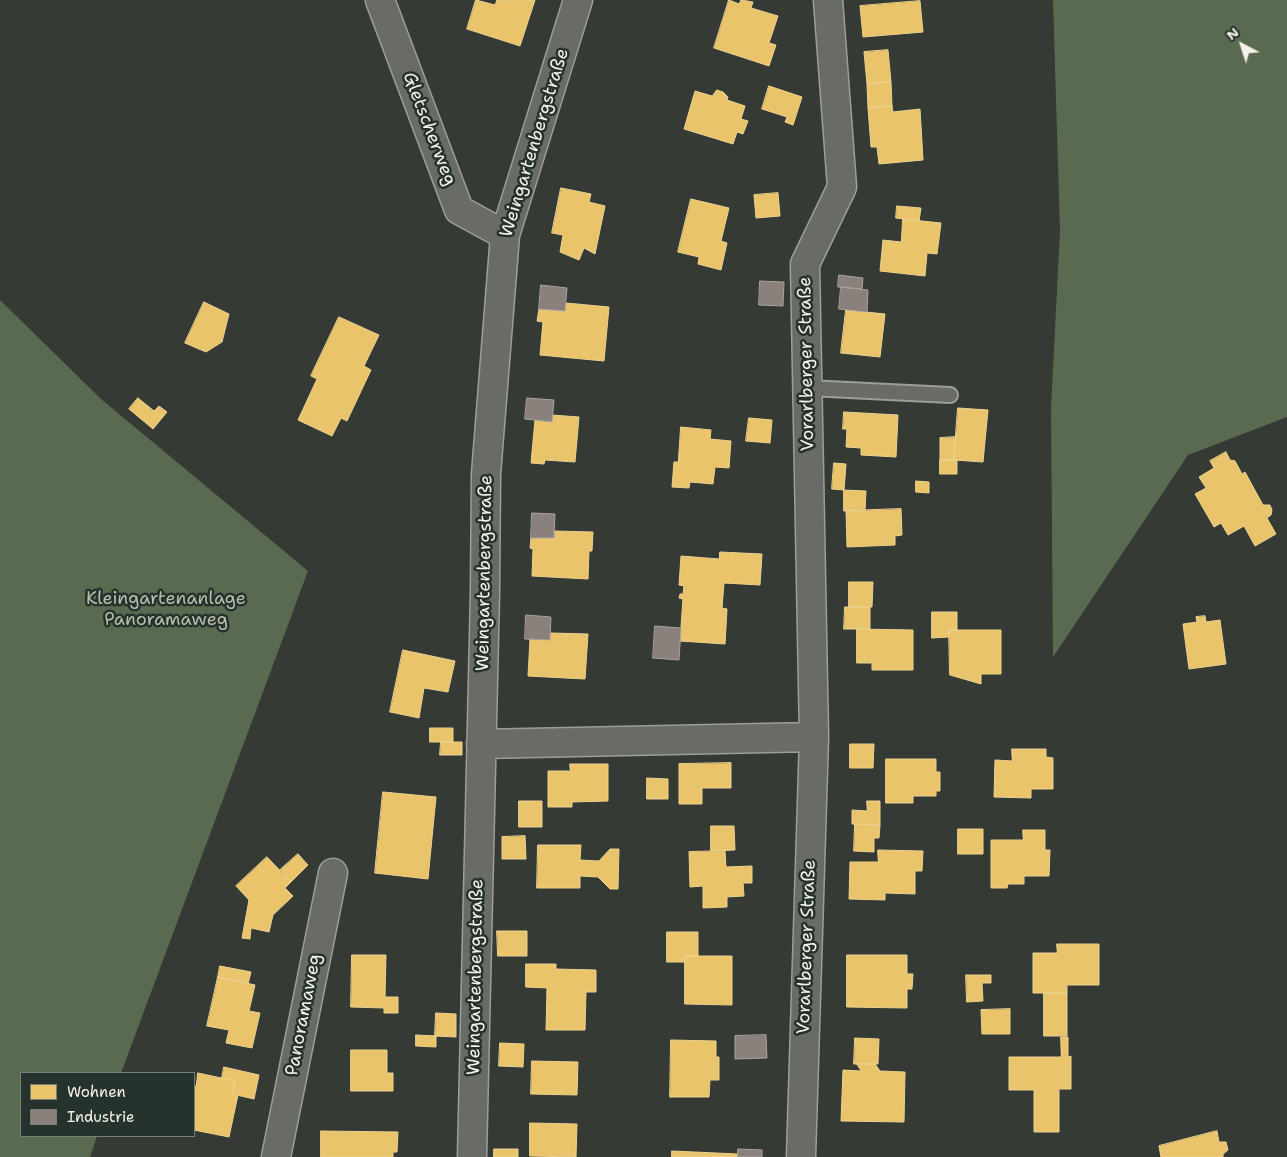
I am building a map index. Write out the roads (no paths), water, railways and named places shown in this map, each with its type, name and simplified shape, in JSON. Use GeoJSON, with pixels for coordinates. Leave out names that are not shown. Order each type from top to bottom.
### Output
{"type":"FeatureCollection","features":[{"type":"Feature","properties":{"kind":"street","name":"Gletscherweg"},"geometry":{"type":"LineString","coordinates":[[380,0],[459,210],[505,235]]}},
{"type":"Feature","properties":{"kind":"street","name":"Weingartenbergstraße"},"geometry":{"type":"LineString","coordinates":[[472,1157],[486,474],[505,235],[578,0]]}},
{"type":"Feature","properties":{"kind":"street","name":"Vorarlberger Straße"},"geometry":{"type":"LineString","coordinates":[[802,1157],[814,737],[805,264],[842,187],[828,0]]}},
{"type":"Feature","properties":{"kind":"street"},"geometry":{"type":"LineString","coordinates":[[481,744],[814,737]]}},
{"type":"Feature","properties":{"kind":"street","name":"Panoramaweg"},"geometry":{"type":"LineString","coordinates":[[276,1157],[333,873]]}},
{"type":"Feature","properties":{"kind":"lane"},"geometry":{"type":"LineString","coordinates":[[808,388],[950,395]]}},
{"type":"Feature","properties":{"kind":"park label","name":"Kleingartenanlage Panoramaweg"},"geometry":{"type":"Point","coordinates":[166,609]}}]}
